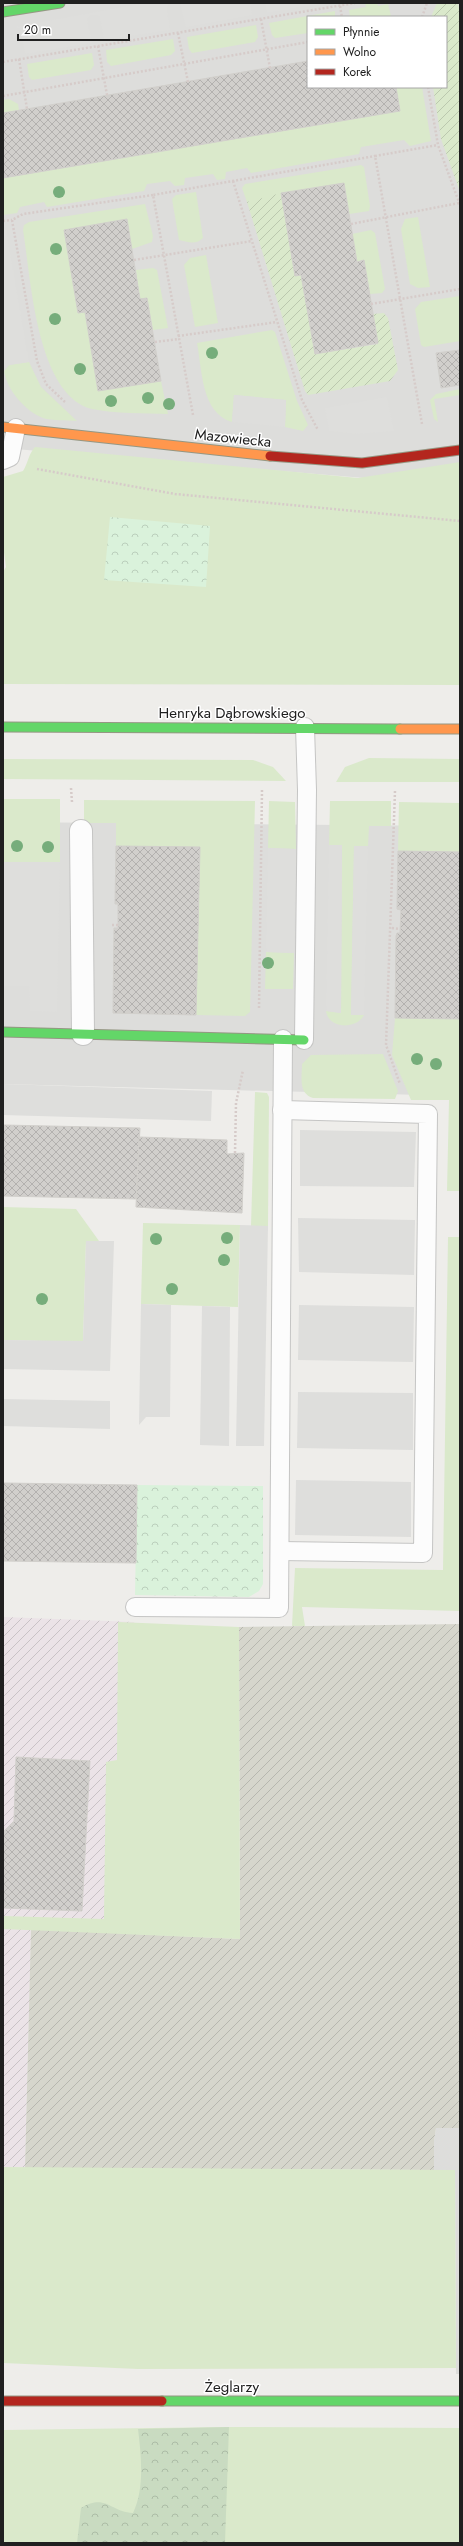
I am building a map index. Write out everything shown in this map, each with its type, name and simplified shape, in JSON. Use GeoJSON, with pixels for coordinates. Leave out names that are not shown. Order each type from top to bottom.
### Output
{"type":"FeatureCollection","features":[{"type":"Feature","properties":{"kind":"street"},"geometry":{"type":"LineString","coordinates":[[3,12],[60,3]]}},
{"type":"Feature","properties":{"kind":"street","name":"Mazowiecka"},"geometry":{"type":"LineString","coordinates":[[10,427],[310,460],[362,463],[460,450]]}},
{"type":"Feature","properties":{"kind":"street","name":"Henryka Dąbrowskiego"},"geometry":{"type":"LineString","coordinates":[[3,727],[305,727],[460,729]]}},
{"type":"Feature","properties":{"kind":"street"},"geometry":{"type":"LineString","coordinates":[[81,831],[83,1034]]}},
{"type":"Feature","properties":{"kind":"street"},"geometry":{"type":"LineString","coordinates":[[3,1032],[304,1040]]}},
{"type":"Feature","properties":{"kind":"street","name":"Żeglarzy"},"geometry":{"type":"LineString","coordinates":[[3,2401],[460,2401]]}},
{"type":"Feature","properties":{"kind":"lane"},"geometry":{"type":"LineString","coordinates":[[3,460],[10,457],[10,427]]}},
{"type":"Feature","properties":{"kind":"lane"},"geometry":{"type":"LineString","coordinates":[[304,1040],[307,790],[305,727]]}},
{"type":"Feature","properties":{"kind":"lane"},"geometry":{"type":"LineString","coordinates":[[135,1607],[279,1608],[283,1039]]}},
{"type":"Feature","properties":{"kind":"lane"},"geometry":{"type":"LineString","coordinates":[[280,1551],[423,1553],[428,1114],[282,1110]]}},
{"type":"Feature","properties":{"kind":"path"},"geometry":{"type":"LineString","coordinates":[[3,62],[355,3]]}},
{"type":"Feature","properties":{"kind":"path"},"geometry":{"type":"LineString","coordinates":[[422,16],[427,3]]}},
{"type":"Feature","properties":{"kind":"path"},"geometry":{"type":"LineString","coordinates":[[340,6],[342,16]]}},
{"type":"Feature","properties":{"kind":"path"},"geometry":{"type":"LineString","coordinates":[[261,18],[270,68]]}},
{"type":"Feature","properties":{"kind":"path"},"geometry":{"type":"LineString","coordinates":[[178,32],[188,82]]}},
{"type":"Feature","properties":{"kind":"path"},"geometry":{"type":"LineString","coordinates":[[3,96],[307,42]]}},
{"type":"Feature","properties":{"kind":"path"},"geometry":{"type":"LineString","coordinates":[[98,46],[107,95]]}},
{"type":"Feature","properties":{"kind":"path"},"geometry":{"type":"LineString","coordinates":[[19,59],[27,109]]}},
{"type":"Feature","properties":{"kind":"path"},"geometry":{"type":"LineString","coordinates":[[351,224],[460,204],[438,145],[428,88]]}},
{"type":"Feature","properties":{"kind":"path"},"geometry":{"type":"LineString","coordinates":[[3,221],[12,220],[23,214],[153,195],[438,145]]}},
{"type":"Feature","properties":{"kind":"path"},"geometry":{"type":"LineString","coordinates":[[375,156],[424,431]]}},
{"type":"Feature","properties":{"kind":"path"},"geometry":{"type":"LineString","coordinates":[[233,181],[302,400],[322,434]]}},
{"type":"Feature","properties":{"kind":"path"},"geometry":{"type":"LineString","coordinates":[[153,195],[194,420]]}},
{"type":"Feature","properties":{"kind":"path"},"geometry":{"type":"LineString","coordinates":[[12,220],[37,361],[46,384],[68,406]]}},
{"type":"Feature","properties":{"kind":"path"},"geometry":{"type":"LineString","coordinates":[[134,260],[252,241]]}},
{"type":"Feature","properties":{"kind":"path"},"geometry":{"type":"LineString","coordinates":[[372,304],[460,289]]}},
{"type":"Feature","properties":{"kind":"path"},"geometry":{"type":"LineString","coordinates":[[155,342],[277,322]]}},
{"type":"Feature","properties":{"kind":"path"},"geometry":{"type":"LineString","coordinates":[[34,468],[175,494],[460,521]]}},
{"type":"Feature","properties":{"kind":"path"},"geometry":{"type":"LineString","coordinates":[[235,1153],[237,1092],[251,1038],[259,1021],[262,790]]}},
{"type":"Feature","properties":{"kind":"path"},"geometry":{"type":"LineString","coordinates":[[395,791],[392,928],[386,1045],[406,1100],[406,1113]]}},
{"type":"Feature","properties":{"kind":"path"},"geometry":{"type":"LineString","coordinates":[[392,928],[400,929]]}},
{"type":"Feature","properties":{"kind":"shaded area"},"geometry":{"type":"Polygon","coordinates":[[[3,3],[460,3],[460,486],[3,448],[3,3]]]}},
{"type":"Feature","properties":{"kind":"shaded area"},"geometry":{"type":"Polygon","coordinates":[[[145,3],[169,3],[167,10],[170,30],[104,40],[100,18],[98,15],[91,15],[87,19],[92,43],[25,54],[20,29],[15,27],[145,3]]]}},
{"type":"Feature","properties":{"kind":"shaded area"},"geometry":{"type":"Polygon","coordinates":[[[180,3],[250,3],[252,15],[186,27],[180,3]]]}},
{"type":"Feature","properties":{"kind":"shaded area"},"geometry":{"type":"Polygon","coordinates":[[[265,3],[324,3],[267,13],[265,3]]]}},
{"type":"Feature","properties":{"kind":"shaded area"},"geometry":{"type":"Polygon","coordinates":[[[3,229],[6,229],[29,362],[9,365],[4,371],[3,229]]]}},
{"type":"Feature","properties":{"kind":"shaded area"},"geometry":{"type":"Polygon","coordinates":[[[234,395],[286,400],[285,427],[232,422],[234,395]]]}},
{"type":"Feature","properties":{"kind":"shaded area"},"geometry":{"type":"Polygon","coordinates":[[[387,397],[394,431],[356,434],[329,431],[325,408],[387,397]]]}},
{"type":"Feature","properties":{"kind":"shaded area"},"geometry":{"type":"Polygon","coordinates":[[[3,822],[460,826],[460,1096],[3,1084],[3,822]]]}},
{"type":"Feature","properties":{"kind":"shaded area"},"geometry":{"type":"Polygon","coordinates":[[[329,845],[342,845],[341,1013],[326,1011],[329,845]]]}},
{"type":"Feature","properties":{"kind":"shaded area"},"geometry":{"type":"Polygon","coordinates":[[[354,846],[368,846],[364,1015],[351,1015],[354,846]]]}},
{"type":"Feature","properties":{"kind":"shaded area"},"geometry":{"type":"Polygon","coordinates":[[[268,848],[296,849],[294,953],[266,952],[268,848]]]}},
{"type":"Feature","properties":{"kind":"shaded area"},"geometry":{"type":"Polygon","coordinates":[[[3,862],[60,862],[57,1012],[30,1011],[29,986],[3,986],[3,862]]]}},
{"type":"Feature","properties":{"kind":"shaded area"},"geometry":{"type":"Polygon","coordinates":[[[3,1084],[212,1091],[211,1121],[3,1115],[3,1084]]]}},
{"type":"Feature","properties":{"kind":"shaded area"},"geometry":{"type":"Polygon","coordinates":[[[300,1130],[416,1132],[414,1187],[300,1186],[300,1130]]]}},
{"type":"Feature","properties":{"kind":"shaded area"},"geometry":{"type":"Polygon","coordinates":[[[298,1218],[415,1220],[414,1275],[299,1272],[298,1218]]]}},
{"type":"Feature","properties":{"kind":"shaded area"},"geometry":{"type":"Polygon","coordinates":[[[240,1225],[268,1226],[264,1446],[236,1446],[240,1225]]]}},
{"type":"Feature","properties":{"kind":"shaded area"},"geometry":{"type":"Polygon","coordinates":[[[86,1241],[114,1241],[110,1371],[3,1369],[3,1340],[83,1341],[86,1241]]]}},
{"type":"Feature","properties":{"kind":"shaded area"},"geometry":{"type":"Polygon","coordinates":[[[141,1304],[171,1305],[170,1417],[146,1417],[139,1425],[141,1304]]]}},
{"type":"Feature","properties":{"kind":"shaded area"},"geometry":{"type":"Polygon","coordinates":[[[299,1305],[414,1307],[413,1362],[298,1360],[299,1305]]]}},
{"type":"Feature","properties":{"kind":"shaded area"},"geometry":{"type":"Polygon","coordinates":[[[202,1306],[230,1307],[229,1446],[200,1445],[202,1306]]]}},
{"type":"Feature","properties":{"kind":"shaded area"},"geometry":{"type":"Polygon","coordinates":[[[298,1392],[413,1393],[413,1450],[297,1448],[298,1392]]]}},
{"type":"Feature","properties":{"kind":"shaded area"},"geometry":{"type":"Polygon","coordinates":[[[3,1399],[110,1401],[110,1429],[3,1426],[3,1399]]]}},
{"type":"Feature","properties":{"kind":"shaded area"},"geometry":{"type":"Polygon","coordinates":[[[296,1480],[411,1482],[411,1537],[295,1535],[296,1480]]]}},
{"type":"Feature","properties":{"kind":"shaded area"},"geometry":{"type":"Polygon","coordinates":[[[3,1617],[134,1622],[240,1939],[31,1929],[25,2168],[3,2167],[3,1617]]]}},
{"type":"Feature","properties":{"kind":"shaded area"},"geometry":{"type":"Polygon","coordinates":[[[460,1624],[460,2128],[436,2128],[434,2141],[434,2170],[25,2168],[31,1929],[240,1939],[239,1627],[460,1624]]]}},
{"type":"Feature","properties":{"kind":"shaded area"},"geometry":{"type":"Polygon","coordinates":[[[436,2128],[460,2128],[460,2374],[456,2374],[455,2170],[434,2170],[434,2141],[436,2128]]]}},
{"type":"Feature","properties":{"kind":"green space"},"geometry":{"type":"Polygon","coordinates":[[[365,3],[377,3],[378,6],[388,4],[391,16],[350,16],[349,10],[366,7],[365,3]]]}},
{"type":"Feature","properties":{"kind":"green space"},"geometry":{"type":"Polygon","coordinates":[[[437,3],[458,3],[460,15],[460,192],[441,139],[433,88],[447,88],[447,16],[431,16],[437,3]]]}},
{"type":"Feature","properties":{"kind":"green space"},"geometry":{"type":"Polygon","coordinates":[[[335,11],[335,16],[308,16],[335,11]]]}},
{"type":"Feature","properties":{"kind":"green space"},"geometry":{"type":"Polygon","coordinates":[[[307,16],[307,33],[275,38],[272,35],[269,23],[307,16]]]}},
{"type":"Feature","properties":{"kind":"green space"},"geometry":{"type":"Polygon","coordinates":[[[256,25],[258,37],[255,42],[192,53],[189,49],[187,37],[256,25]]]}},
{"type":"Feature","properties":{"kind":"green space"},"geometry":{"type":"Polygon","coordinates":[[[173,39],[175,51],[171,55],[111,66],[107,62],[106,50],[173,39]]]}},
{"type":"Feature","properties":{"kind":"green space"},"geometry":{"type":"Polygon","coordinates":[[[92,53],[94,65],[91,70],[32,80],[29,77],[27,64],[92,53]]]}},
{"type":"Feature","properties":{"kind":"green space"},"geometry":{"type":"Polygon","coordinates":[[[396,88],[422,88],[431,141],[410,146],[404,140],[361,147],[359,154],[251,173],[247,168],[226,172],[225,179],[217,180],[213,174],[185,178],[184,185],[175,186],[170,181],[147,184],[144,191],[47,207],[44,202],[20,207],[17,213],[3,215],[3,178],[400,111],[396,88]]]}},
{"type":"Feature","properties":{"kind":"green space"},"geometry":{"type":"Polygon","coordinates":[[[9,99],[18,104],[19,110],[3,113],[3,100],[9,99]]]}},
{"type":"Feature","properties":{"kind":"green space"},"geometry":{"type":"Polygon","coordinates":[[[361,165],[364,167],[370,206],[369,211],[349,214],[344,183],[247,202],[242,188],[245,184],[361,165]]]}},
{"type":"Feature","properties":{"kind":"green space"},"geometry":{"type":"Polygon","coordinates":[[[196,192],[203,238],[198,242],[179,240],[172,199],[176,195],[196,192]]]}},
{"type":"Feature","properties":{"kind":"green space"},"geometry":{"type":"Polygon","coordinates":[[[281,193],[295,276],[301,275],[315,354],[378,344],[373,314],[384,313],[388,318],[398,370],[390,381],[308,395],[305,391],[247,202],[281,193]]]}},
{"type":"Feature","properties":{"kind":"green space"},"geometry":{"type":"Polygon","coordinates":[[[145,204],[153,236],[152,242],[132,249],[127,220],[64,230],[78,313],[85,312],[98,391],[161,381],[168,414],[120,413],[92,409],[73,399],[59,382],[48,359],[34,304],[23,230],[24,225],[29,222],[145,204]]]}},
{"type":"Feature","properties":{"kind":"green space"},"geometry":{"type":"Polygon","coordinates":[[[418,217],[430,287],[418,288],[410,284],[401,229],[405,219],[418,217]]]}},
{"type":"Feature","properties":{"kind":"green space"},"geometry":{"type":"Polygon","coordinates":[[[371,230],[375,233],[385,289],[382,293],[370,294],[364,261],[357,262],[352,234],[371,230]]]}},
{"type":"Feature","properties":{"kind":"green space"},"geometry":{"type":"Polygon","coordinates":[[[206,255],[218,323],[195,327],[184,265],[190,258],[206,255]]]}},
{"type":"Feature","properties":{"kind":"green space"},"geometry":{"type":"Polygon","coordinates":[[[153,268],[157,270],[168,328],[153,330],[147,298],[140,299],[136,270],[153,268]]]}},
{"type":"Feature","properties":{"kind":"green space"},"geometry":{"type":"Polygon","coordinates":[[[460,296],[460,341],[424,347],[421,345],[415,309],[421,302],[460,296]]]}},
{"type":"Feature","properties":{"kind":"green space"},"geometry":{"type":"Polygon","coordinates":[[[272,330],[275,332],[297,401],[308,425],[303,431],[285,427],[286,400],[234,395],[232,422],[222,417],[214,410],[205,389],[197,343],[272,330]]]}},
{"type":"Feature","properties":{"kind":"green space"},"geometry":{"type":"Polygon","coordinates":[[[29,362],[41,387],[77,421],[43,418],[36,415],[18,399],[9,385],[4,371],[9,365],[29,362]]]}},
{"type":"Feature","properties":{"kind":"green space"},"geometry":{"type":"Polygon","coordinates":[[[460,389],[460,395],[434,399],[438,422],[434,419],[430,400],[436,394],[460,389]]]}},
{"type":"Feature","properties":{"kind":"green space"},"geometry":{"type":"Polygon","coordinates":[[[35,447],[358,478],[460,462],[460,685],[3,684],[3,572],[6,567],[3,545],[3,477],[23,471],[31,452],[35,447]]]}},
{"type":"Feature","properties":{"kind":"green space"},"geometry":{"type":"Polygon","coordinates":[[[110,517],[210,526],[206,587],[104,580],[110,517]]]}},
{"type":"Feature","properties":{"kind":"green space"},"geometry":{"type":"Polygon","coordinates":[[[369,758],[460,759],[460,782],[336,782],[345,767],[369,758]]]}},
{"type":"Feature","properties":{"kind":"green space"},"geometry":{"type":"Polygon","coordinates":[[[3,759],[253,760],[273,767],[286,781],[3,779],[3,759]]]}},
{"type":"Feature","properties":{"kind":"green space"},"geometry":{"type":"Polygon","coordinates":[[[3,799],[60,799],[60,862],[3,862],[3,799]]]}},
{"type":"Feature","properties":{"kind":"green space"},"geometry":{"type":"Polygon","coordinates":[[[84,800],[255,801],[250,1012],[245,1016],[196,1015],[200,847],[116,846],[116,823],[84,823],[84,800]]]}},
{"type":"Feature","properties":{"kind":"green space"},"geometry":{"type":"Polygon","coordinates":[[[269,801],[295,802],[296,849],[268,848],[269,801]]]}},
{"type":"Feature","properties":{"kind":"green space"},"geometry":{"type":"Polygon","coordinates":[[[330,801],[391,801],[391,826],[369,826],[368,846],[354,846],[351,1014],[364,1015],[356,1023],[350,1025],[332,1022],[326,1011],[341,1013],[342,845],[329,845],[330,801]]]}},
{"type":"Feature","properties":{"kind":"green space"},"geometry":{"type":"Polygon","coordinates":[[[399,802],[460,803],[460,852],[398,851],[399,802]]]}},
{"type":"Feature","properties":{"kind":"green space"},"geometry":{"type":"Polygon","coordinates":[[[266,952],[294,953],[293,989],[265,989],[266,952]]]}},
{"type":"Feature","properties":{"kind":"green space"},"geometry":{"type":"Polygon","coordinates":[[[395,1018],[460,1019],[460,1191],[447,1191],[449,1100],[411,1100],[392,1055],[395,1018]]]}},
{"type":"Feature","properties":{"kind":"green space"},"geometry":{"type":"Polygon","coordinates":[[[383,1054],[398,1091],[395,1099],[313,1098],[308,1096],[303,1088],[302,1064],[311,1055],[383,1054]]]}},
{"type":"Feature","properties":{"kind":"green space"},"geometry":{"type":"Polygon","coordinates":[[[255,1092],[267,1093],[269,1097],[268,1226],[251,1226],[255,1092]]]}},
{"type":"Feature","properties":{"kind":"green space"},"geometry":{"type":"Polygon","coordinates":[[[3,1207],[76,1209],[99,1241],[86,1241],[83,1342],[3,1340],[3,1207]]]}},
{"type":"Feature","properties":{"kind":"green space"},"geometry":{"type":"Polygon","coordinates":[[[143,1223],[240,1225],[238,1307],[141,1304],[143,1223]]]}},
{"type":"Feature","properties":{"kind":"green space"},"geometry":{"type":"Polygon","coordinates":[[[448,1237],[460,1237],[460,1611],[302,1607],[305,1626],[292,1626],[295,1568],[443,1570],[448,1237]]]}},
{"type":"Feature","properties":{"kind":"green space"},"geometry":{"type":"Polygon","coordinates":[[[137,1485],[263,1486],[263,1584],[259,1591],[249,1597],[135,1595],[137,1485]]]}},
{"type":"Feature","properties":{"kind":"green space"},"geometry":{"type":"Polygon","coordinates":[[[118,1622],[239,1627],[240,1939],[3,1929],[3,1916],[104,1919],[106,1762],[117,1760],[118,1622]]]}},
{"type":"Feature","properties":{"kind":"green space"},"geometry":{"type":"Polygon","coordinates":[[[3,2167],[455,2170],[456,2368],[138,2369],[3,2363],[3,2167]]]}},
{"type":"Feature","properties":{"kind":"green space"},"geometry":{"type":"Polygon","coordinates":[[[229,2427],[460,2428],[460,2543],[3,2543],[3,2430],[229,2427]]]}},
{"type":"Feature","properties":{"kind":"green space"},"geometry":{"type":"Polygon","coordinates":[[[229,2427],[225,2543],[77,2543],[81,2508],[96,2502],[108,2504],[119,2510],[133,2513],[137,2504],[141,2482],[141,2460],[138,2429],[229,2427]]]}},
{"type":"Feature","properties":{"kind":"building"},"geometry":{"type":"Polygon","coordinates":[[[307,61],[307,88],[396,88],[400,111],[3,178],[3,113],[307,61]]]}},
{"type":"Feature","properties":{"kind":"building"},"geometry":{"type":"Polygon","coordinates":[[[344,183],[357,262],[364,260],[378,343],[315,354],[301,275],[295,276],[281,193],[344,183]]]}},
{"type":"Feature","properties":{"kind":"building"},"geometry":{"type":"Polygon","coordinates":[[[127,219],[140,299],[147,298],[161,381],[98,391],[85,312],[78,313],[64,230],[127,219]]]}},
{"type":"Feature","properties":{"kind":"building"},"geometry":{"type":"Polygon","coordinates":[[[460,350],[460,385],[441,388],[436,353],[460,350]]]}},
{"type":"Feature","properties":{"kind":"building"},"geometry":{"type":"Polygon","coordinates":[[[116,846],[200,847],[196,1015],[113,1013],[114,928],[118,928],[118,904],[115,904],[116,846]]]}},
{"type":"Feature","properties":{"kind":"building"},"geometry":{"type":"Polygon","coordinates":[[[398,851],[460,852],[460,1019],[395,1018],[396,936],[397,933],[400,933],[401,910],[397,909],[398,851]]]}},
{"type":"Feature","properties":{"kind":"building"},"geometry":{"type":"Polygon","coordinates":[[[3,1125],[140,1128],[136,1199],[3,1196],[3,1125]]]}},
{"type":"Feature","properties":{"kind":"building"},"geometry":{"type":"Polygon","coordinates":[[[139,1137],[227,1140],[227,1154],[244,1153],[242,1213],[136,1207],[139,1137]]]}},
{"type":"Feature","properties":{"kind":"building"},"geometry":{"type":"Polygon","coordinates":[[[3,1483],[137,1485],[136,1563],[3,1561],[3,1483]]]}},
{"type":"Feature","properties":{"kind":"building"},"geometry":{"type":"Polygon","coordinates":[[[16,1757],[90,1761],[82,1911],[3,1908],[3,1832],[14,1821],[16,1757]]]}},
{"type":"Feature","properties":{"kind":"traffic: fast"},"geometry":{"type":"LineString","coordinates":[[3,12],[60,3]]}},
{"type":"Feature","properties":{"kind":"traffic: fast"},"geometry":{"type":"LineString","coordinates":[[3,727],[400,729]]}},
{"type":"Feature","properties":{"kind":"traffic: fast"},"geometry":{"type":"LineString","coordinates":[[3,1032],[304,1040]]}},
{"type":"Feature","properties":{"kind":"traffic: fast"},"geometry":{"type":"LineString","coordinates":[[162,2401],[460,2401]]}},
{"type":"Feature","properties":{"kind":"traffic: slow"},"geometry":{"type":"LineString","coordinates":[[3,427],[270,456]]}},
{"type":"Feature","properties":{"kind":"traffic: slow"},"geometry":{"type":"LineString","coordinates":[[400,729],[460,729]]}},
{"type":"Feature","properties":{"kind":"traffic: jam"},"geometry":{"type":"LineString","coordinates":[[270,456],[362,463],[460,450]]}},
{"type":"Feature","properties":{"kind":"traffic: jam"},"geometry":{"type":"LineString","coordinates":[[3,2401],[162,2401]]}}]}
